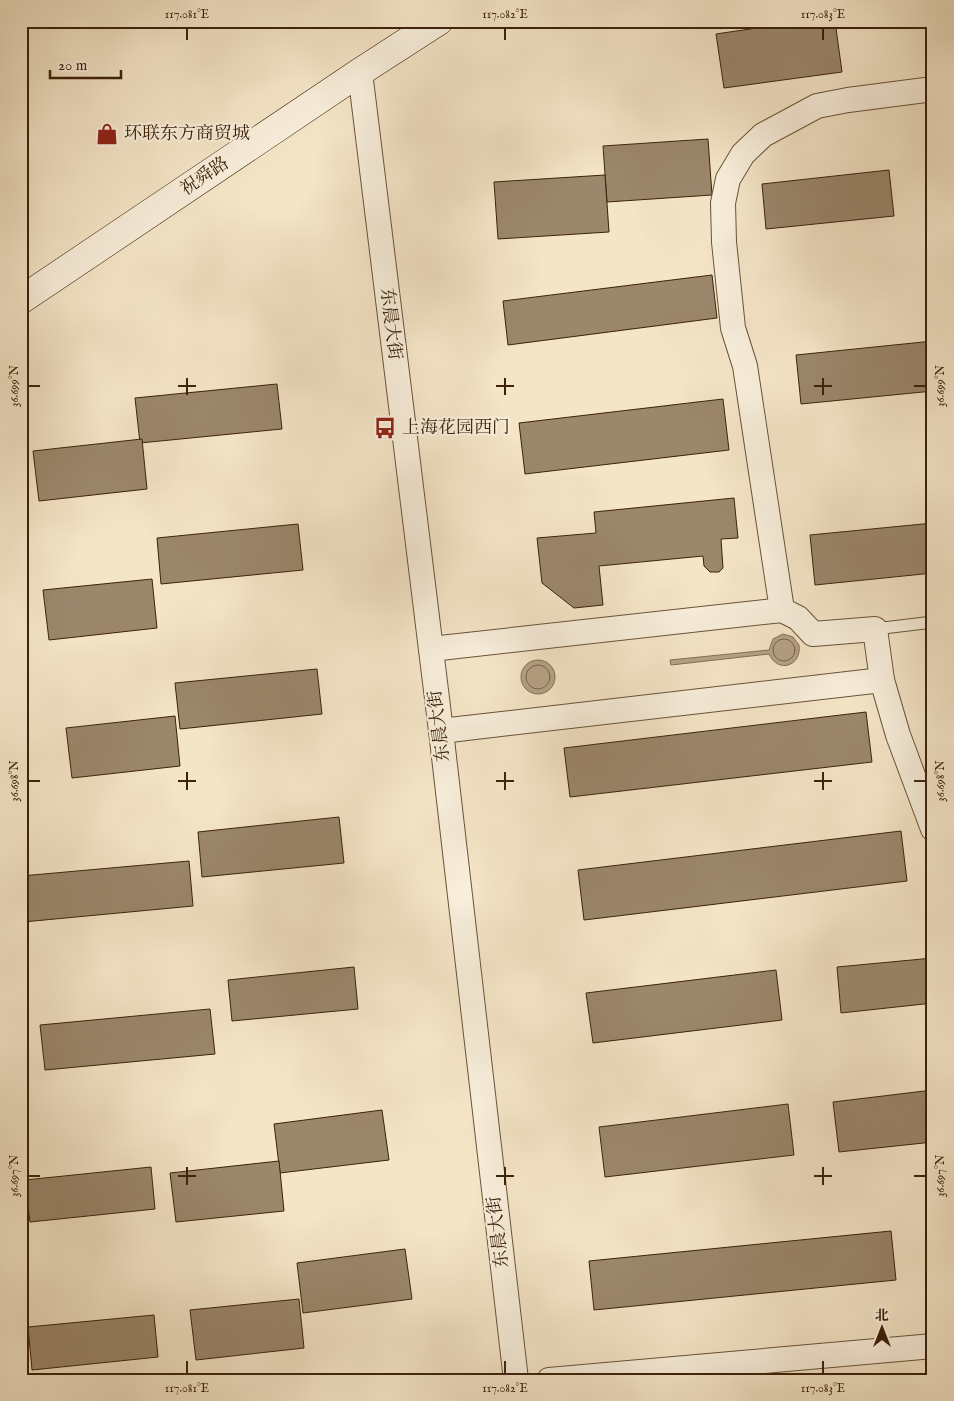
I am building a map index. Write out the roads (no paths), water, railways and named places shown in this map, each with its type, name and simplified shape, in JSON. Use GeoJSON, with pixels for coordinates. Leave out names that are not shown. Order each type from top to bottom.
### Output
{"type":"FeatureCollection","features":[{"type":"Feature","properties":{"kind":"main road","name":"祝舜路"},"geometry":{"type":"LineString","coordinates":[[21,300],[439,21]]}},
{"type":"Feature","properties":{"kind":"street","name":"东晨大街"},"geometry":{"type":"LineString","coordinates":[[360,72],[441,731],[516,1380]]}},
{"type":"Feature","properties":{"kind":"street"},"geometry":{"type":"LineString","coordinates":[[782,610],[745,366],[733,328],[724,242],[723,203],[728,179],[743,154],[762,135],[817,106],[933,89]]}},
{"type":"Feature","properties":{"kind":"street"},"geometry":{"type":"LineString","coordinates":[[431,649],[782,610],[798,618],[813,634],[875,629],[882,680],[898,735],[933,829]]}},
{"type":"Feature","properties":{"kind":"street"},"geometry":{"type":"LineString","coordinates":[[441,731],[882,680]]}},
{"type":"Feature","properties":{"kind":"street"},"geometry":{"type":"LineString","coordinates":[[549,1380],[933,1346]]}},
{"type":"Feature","properties":{"kind":"lane"},"geometry":{"type":"LineString","coordinates":[[875,629],[933,622]]}},
{"type":"Feature","properties":{"kind":"water"},"geometry":{"type":"Polygon","coordinates":[[[783,634],[793,637],[799,645],[797,658],[788,665],[778,664],[769,654],[671,665],[670,660],[769,650],[773,639],[783,634]]]}},
{"type":"Feature","properties":{"kind":"water"},"geometry":{"type":"Polygon","coordinates":[[[538,660],[545,661],[550,665],[554,670],[554,684],[550,689],[545,693],[538,694],[531,693],[526,689],[522,684],[521,677],[522,670],[526,665],[531,661],[538,660]]]}},
{"type":"Feature","properties":{"kind":"place","name":"环联东方商贸城"},"geometry":{"type":"Point","coordinates":[107,134]}},
{"type":"Feature","properties":{"kind":"place","name":"上海花园西门"},"geometry":{"type":"Point","coordinates":[385,428]}}]}
